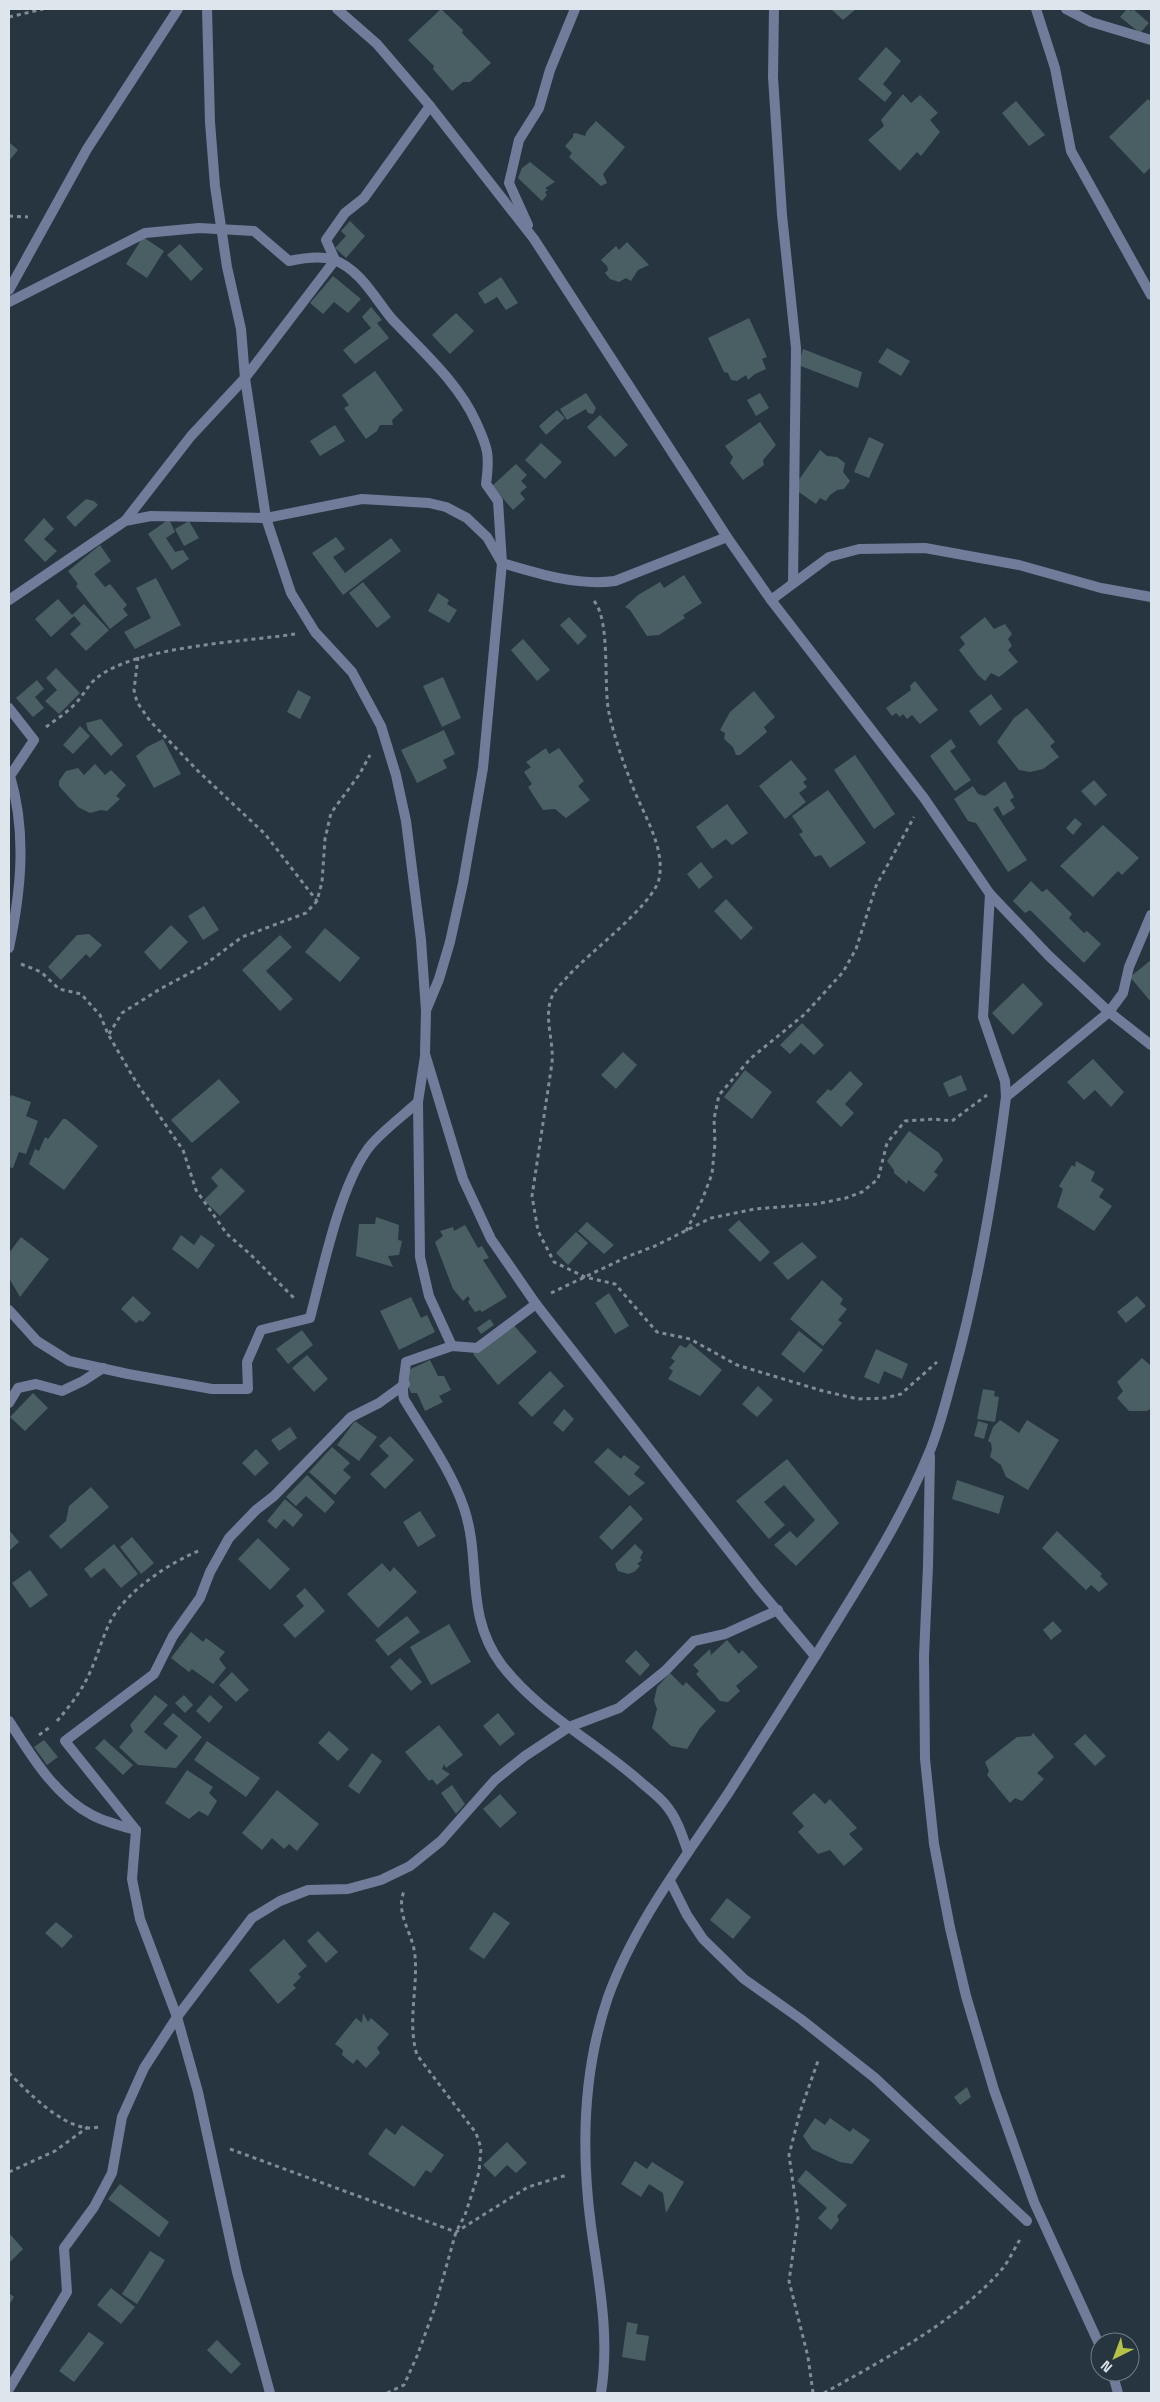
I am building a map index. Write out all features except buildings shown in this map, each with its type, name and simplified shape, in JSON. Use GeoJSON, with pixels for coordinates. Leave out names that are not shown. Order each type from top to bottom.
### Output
{"type":"FeatureCollection","features":[{"type":"Feature","properties":{"kind":"street"},"geometry":{"type":"LineString","coordinates":[[9,290],[87,149],[178,9]]}},
{"type":"Feature","properties":{"kind":"street"},"geometry":{"type":"LineString","coordinates":[[207,9],[210,122],[220,230],[241,329],[245,378],[266,518],[291,593],[315,632],[352,672],[381,726],[396,775],[406,821],[420,930],[426,1011],[426,1054],[418,1102],[420,1257],[429,1296],[452,1346]]}},
{"type":"Feature","properties":{"kind":"street"},"geometry":{"type":"LineString","coordinates":[[337,9],[377,44],[430,106],[534,239],[727,537],[771,600],[924,798],[990,894],[1050,956],[1109,1012],[1151,1045]]}},
{"type":"Feature","properties":{"kind":"street"},"geometry":{"type":"LineString","coordinates":[[534,239],[509,183],[519,140],[539,108],[550,70],[575,9]]}},
{"type":"Feature","properties":{"kind":"street"},"geometry":{"type":"LineString","coordinates":[[774,9],[773,77],[782,215],[796,348],[793,583]]}},
{"type":"Feature","properties":{"kind":"street"},"geometry":{"type":"LineString","coordinates":[[1036,9],[1055,68],[1071,151],[1151,295]]}},
{"type":"Feature","properties":{"kind":"street"},"geometry":{"type":"LineString","coordinates":[[1066,9],[1091,22],[1151,40]]}},
{"type":"Feature","properties":{"kind":"street"},"geometry":{"type":"LineString","coordinates":[[426,1011],[439,979],[450,942],[474,826],[483,768],[502,563],[498,501],[486,484],[490,455],[476,420],[459,393],[390,316],[370,288],[336,260],[326,240],[345,213],[364,198],[430,106]]}},
{"type":"Feature","properties":{"kind":"street"},"geometry":{"type":"LineString","coordinates":[[9,302],[145,233],[175,228],[254,231],[289,261],[304,257],[336,260]]}},
{"type":"Feature","properties":{"kind":"street"},"geometry":{"type":"LineString","coordinates":[[9,600],[125,522],[191,436],[245,378],[336,260]]}},
{"type":"Feature","properties":{"kind":"street"},"geometry":{"type":"LineString","coordinates":[[125,522],[151,516],[219,515],[266,518],[362,499],[429,503],[446,507],[467,518],[487,537],[502,563],[538,574],[577,582],[598,583],[615,581],[727,537]]}},
{"type":"Feature","properties":{"kind":"street"},"geometry":{"type":"LineString","coordinates":[[771,600],[829,557],[859,549],[925,548],[1019,565],[1102,588],[1151,597]]}},
{"type":"Feature","properties":{"kind":"street"},"geometry":{"type":"LineString","coordinates":[[9,708],[34,740],[10,776],[17,801],[21,851],[17,911],[9,948]]}},
{"type":"Feature","properties":{"kind":"street"},"geometry":{"type":"LineString","coordinates":[[601,2393],[605,2366],[605,2321],[591,2223],[586,2169],[586,2102],[594,2044],[609,1994],[634,1941],[688,1852],[729,1792],[815,1656],[875,1557],[913,1489],[930,1452],[959,1354],[992,1201],[1006,1097],[1005,1081],[983,1018],[990,894]]}},
{"type":"Feature","properties":{"kind":"street"},"geometry":{"type":"LineString","coordinates":[[1006,1097],[1109,1012],[1124,993],[1129,967],[1151,915]]}},
{"type":"Feature","properties":{"kind":"street"},"geometry":{"type":"LineString","coordinates":[[426,1054],[463,1179],[490,1239],[536,1304],[758,1588],[815,1656]]}},
{"type":"Feature","properties":{"kind":"street"},"geometry":{"type":"LineString","coordinates":[[9,1310],[37,1341],[69,1360],[212,1389],[248,1389],[247,1362],[261,1330],[310,1318],[337,1220],[351,1180],[367,1149],[418,1102]]}},
{"type":"Feature","properties":{"kind":"street"},"geometry":{"type":"LineString","coordinates":[[536,1304],[477,1348],[452,1346],[406,1362],[405,1384],[402,1392],[404,1399],[454,1484],[464,1510],[470,1534],[474,1582],[481,1628],[501,1664],[532,1697],[569,1727],[623,1766],[665,1804],[678,1823],[688,1852]]}},
{"type":"Feature","properties":{"kind":"street"},"geometry":{"type":"LineString","coordinates":[[9,1403],[18,1388],[36,1384],[62,1391],[83,1381],[103,1368]]}},
{"type":"Feature","properties":{"kind":"street"},"geometry":{"type":"LineString","coordinates":[[270,2393],[237,2272],[209,2141],[177,2017],[140,1920],[132,1879],[136,1830],[66,1741],[154,1674],[173,1636],[200,1598],[210,1572],[230,1538],[256,1510],[274,1496],[351,1417],[379,1403],[405,1384]]}},
{"type":"Feature","properties":{"kind":"street"},"geometry":{"type":"LineString","coordinates":[[930,1452],[924,1656],[925,1760],[934,1844],[944,1900],[966,1996],[994,2090],[1034,2202],[1094,2332]]}},
{"type":"Feature","properties":{"kind":"street"},"geometry":{"type":"LineString","coordinates":[[9,2389],[68,2292],[64,2248],[94,2207],[112,2173],[122,2117],[144,2068],[177,2017],[252,1918],[280,1900],[308,1890],[348,1889],[381,1880],[410,1866],[441,1841],[494,1780],[525,1756],[569,1727],[619,1708],[665,1671],[694,1641],[725,1634],[778,1610]]}},
{"type":"Feature","properties":{"kind":"street"},"geometry":{"type":"LineString","coordinates":[[9,1721],[25,1746],[68,1799],[92,1816],[136,1830]]}},
{"type":"Feature","properties":{"kind":"street"},"geometry":{"type":"LineString","coordinates":[[670,1881],[687,1915],[703,1939],[744,1979],[826,2038],[875,2078],[1027,2221]]}},
{"type":"Feature","properties":{"kind":"path"},"geometry":{"type":"LineString","coordinates":[[9,17],[43,9]]}},
{"type":"Feature","properties":{"kind":"path"},"geometry":{"type":"LineString","coordinates":[[577,582],[598,605],[604,633],[609,712],[631,783],[655,840],[660,862],[659,879],[644,905],[585,957],[552,997],[548,1010],[553,1047],[532,1196],[538,1230],[554,1262],[585,1277],[615,1284],[657,1332],[690,1339],[737,1365],[776,1378],[858,1399],[885,1398],[901,1394],[934,1363],[959,1354]]}},
{"type":"Feature","properties":{"kind":"path"},"geometry":{"type":"LineString","coordinates":[[34,740],[46,726],[74,706],[97,677],[116,665],[138,657],[179,650],[315,632]]}},
{"type":"Feature","properties":{"kind":"path"},"geometry":{"type":"LineString","coordinates":[[138,657],[134,690],[137,702],[150,721],[198,771],[265,834],[317,901]]}},
{"type":"Feature","properties":{"kind":"path"},"geometry":{"type":"LineString","coordinates":[[108,1034],[122,1013],[160,989],[204,966],[242,936],[306,912],[317,901],[322,882],[325,839],[331,813],[359,775],[372,751],[381,726]]}},
{"type":"Feature","properties":{"kind":"path"},"geometry":{"type":"LineString","coordinates":[[686,1231],[702,1200],[712,1174],[715,1143],[714,1119],[719,1095],[751,1058],[805,1014],[843,972],[856,948],[876,886],[924,798]]}},
{"type":"Feature","properties":{"kind":"path"},"geometry":{"type":"LineString","coordinates":[[17,962],[41,972],[59,989],[81,994],[100,1015],[108,1034],[136,1082],[182,1150],[196,1190],[227,1234],[288,1290],[310,1318]]}},
{"type":"Feature","properties":{"kind":"path"},"geometry":{"type":"LineString","coordinates":[[536,1304],[558,1288],[711,1218],[727,1213],[816,1204],[846,1198],[862,1192],[878,1179],[887,1143],[905,1121],[934,1119],[952,1122],[1005,1081]]}},
{"type":"Feature","properties":{"kind":"path"},"geometry":{"type":"LineString","coordinates":[[25,1746],[56,1723],[75,1699],[91,1672],[112,1619],[126,1601],[166,1568],[194,1552],[230,1538]]}},
{"type":"Feature","properties":{"kind":"path"},"geometry":{"type":"LineString","coordinates":[[387,2393],[404,2385],[417,2356],[434,2310],[456,2232],[465,2214],[479,2172],[481,2148],[476,2133],[417,2055],[413,2041],[416,1959],[413,1940],[401,1915],[401,1899],[407,1883],[410,1866]]}},
{"type":"Feature","properties":{"kind":"path"},"geometry":{"type":"LineString","coordinates":[[813,2393],[808,2357],[789,2281],[798,2218],[789,2155],[800,2112],[826,2038]]}},
{"type":"Feature","properties":{"kind":"path"},"geometry":{"type":"LineString","coordinates":[[9,2073],[38,2101],[72,2124],[96,2128],[122,2117]]}},
{"type":"Feature","properties":{"kind":"path"},"geometry":{"type":"LineString","coordinates":[[9,2172],[55,2151],[88,2127]]}},
{"type":"Feature","properties":{"kind":"path"},"geometry":{"type":"LineString","coordinates":[[209,2141],[456,2232]]}},
{"type":"Feature","properties":{"kind":"path"},"geometry":{"type":"LineString","coordinates":[[456,2232],[528,2187],[586,2169]]}},
{"type":"Feature","properties":{"kind":"path"},"geometry":{"type":"LineString","coordinates":[[824,2393],[900,2350],[980,2290],[1004,2267],[1027,2221]]}}]}
